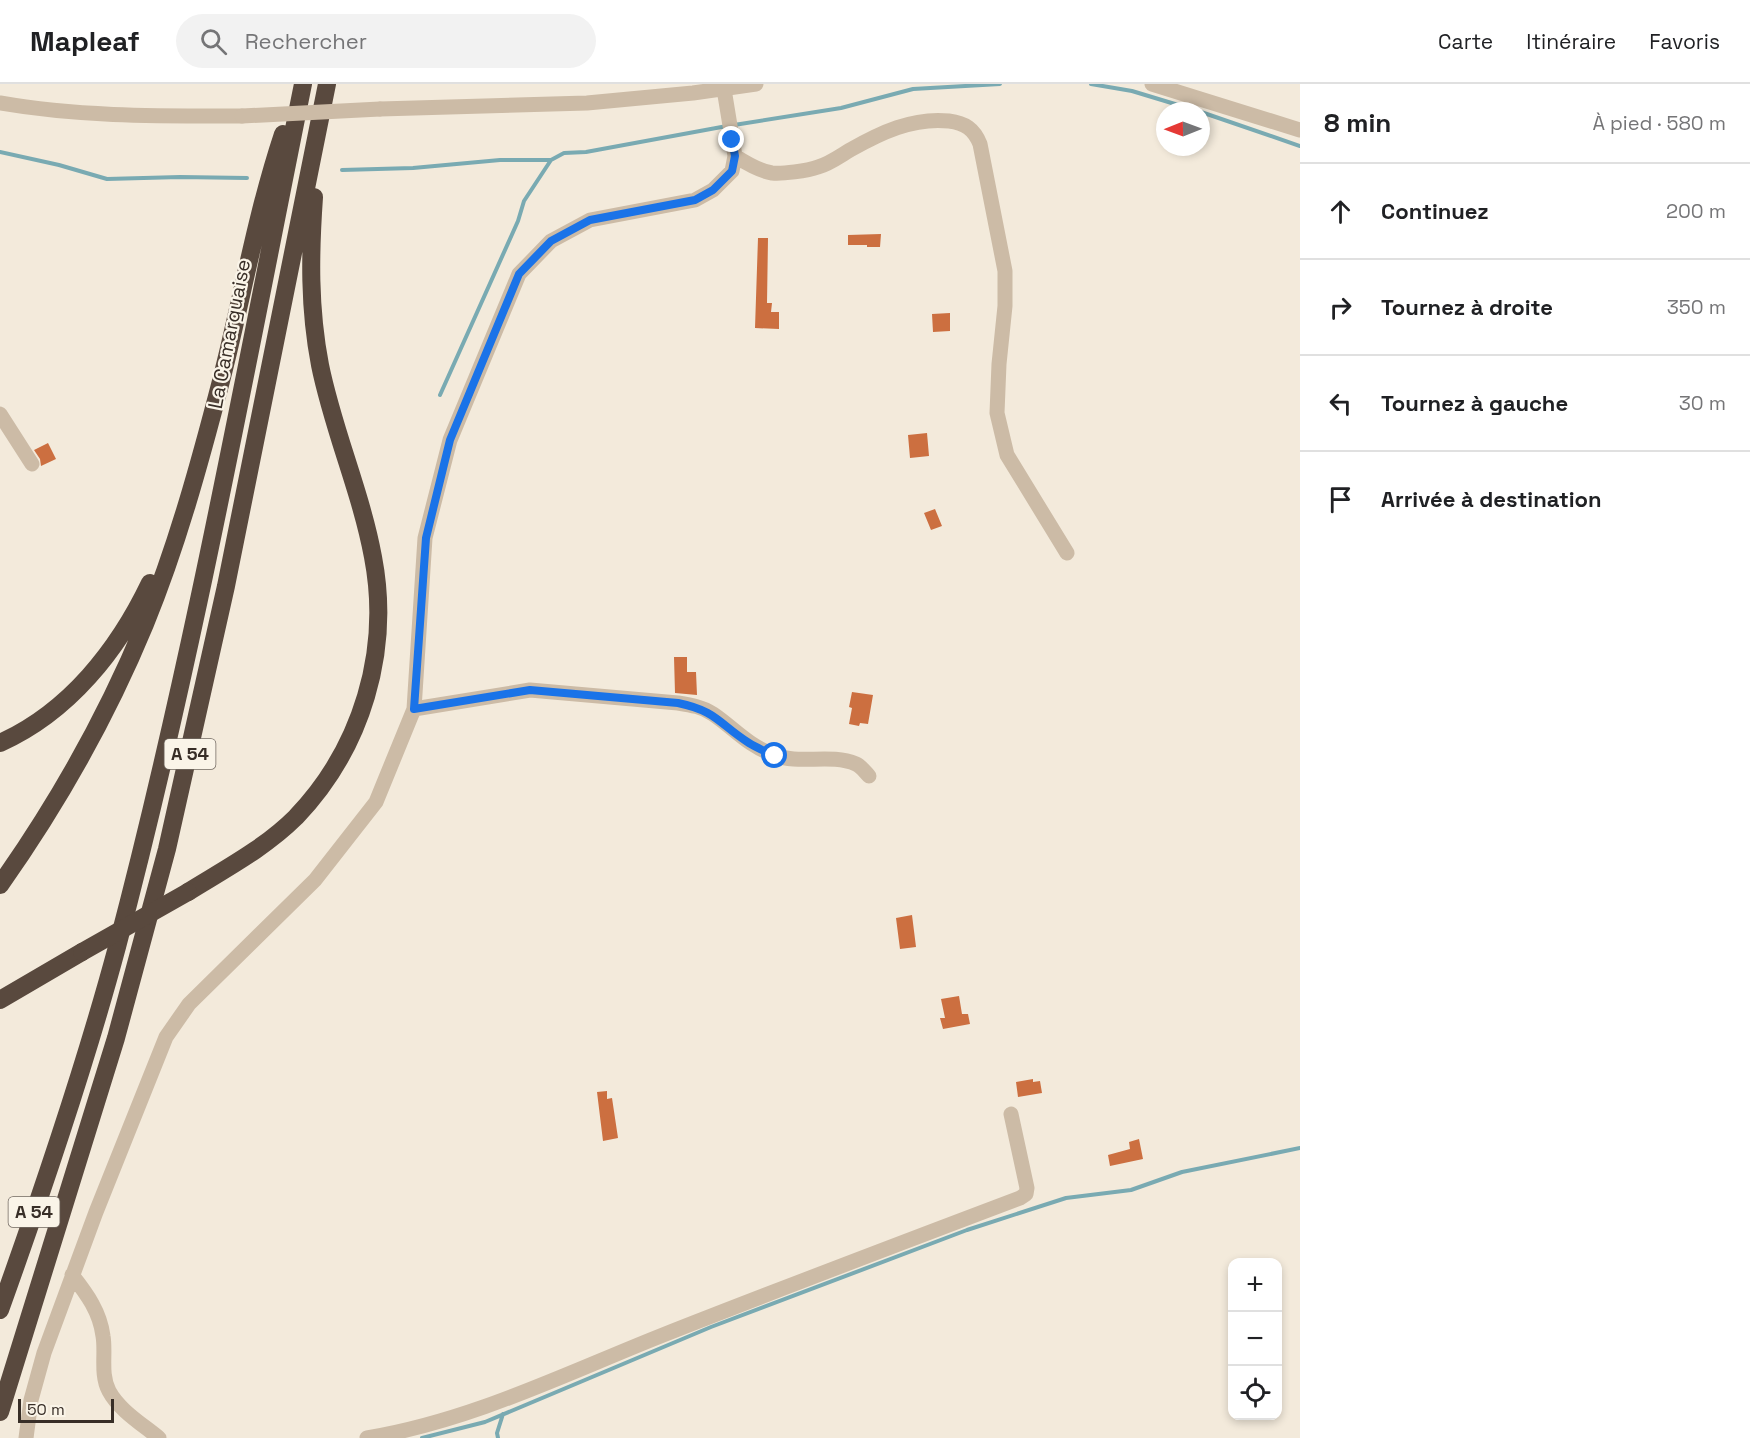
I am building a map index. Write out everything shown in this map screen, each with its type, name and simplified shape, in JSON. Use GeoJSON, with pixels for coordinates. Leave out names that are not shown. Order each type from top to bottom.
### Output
{"type":"FeatureCollection","features":[{"type":"Feature","properties":{"kind":"highway"},"geometry":{"type":"LineString","coordinates":[[0,885],[53,805],[83,754],[107,709],[146,622],[182,517],[221,381],[270,172],[301,84]]}},
{"type":"Feature","properties":{"kind":"highway","name":"La Camarguaise"},"geometry":{"type":"LineString","coordinates":[[0,1310],[67,1114],[114,958],[155,794],[200,592],[301,84]]}},
{"type":"Feature","properties":{"kind":"highway","name":"A 54"},"geometry":{"type":"LineString","coordinates":[[0,1412],[116,1038],[167,849],[226,586],[327,84]]}},
{"type":"Feature","properties":{"kind":"highway"},"geometry":{"type":"LineString","coordinates":[[0,1000],[188,892],[246,857],[274,836],[295,818],[331,774],[356,727],[373,672],[379,619],[373,558],[320,366],[310,284],[314,197],[337,84]]}},
{"type":"Feature","properties":{"kind":"highway"},"geometry":{"type":"LineString","coordinates":[[0,743],[25,730],[60,705],[99,665],[145,594],[182,517]]}},
{"type":"Feature","properties":{"kind":"street"},"geometry":{"type":"LineString","coordinates":[[0,103],[29,108],[134,116],[242,116],[587,103],[756,84]]}},
{"type":"Feature","properties":{"kind":"street"},"geometry":{"type":"LineString","coordinates":[[1152,84],[1300,130]]}},
{"type":"Feature","properties":{"kind":"street"},"geometry":{"type":"LineString","coordinates":[[26,1438],[32,1400],[44,1353],[72,1275],[166,1037],[189,1004],[315,880],[376,802],[414,709],[426,538],[450,440],[519,274],[551,241],[590,220],[695,200],[713,190],[732,171],[735,156],[729,110],[716,88]]}},
{"type":"Feature","properties":{"kind":"street"},"geometry":{"type":"LineString","coordinates":[[0,109],[29,108]]}},
{"type":"Feature","properties":{"kind":"street"},"geometry":{"type":"LineString","coordinates":[[735,156],[772,173],[783,172],[818,167],[869,139],[901,126],[936,120],[962,123],[976,134],[980,144],[1005,271],[1005,306],[997,413],[1007,455],[1067,553]]}},
{"type":"Feature","properties":{"kind":"street"},"geometry":{"type":"LineString","coordinates":[[0,414],[32,464]]}},
{"type":"Feature","properties":{"kind":"street"},"geometry":{"type":"LineString","coordinates":[[414,709],[530,690],[678,703],[699,707],[713,714],[749,744],[775,756],[796,760],[842,760],[858,765],[869,776]]}},
{"type":"Feature","properties":{"kind":"street"},"geometry":{"type":"LineString","coordinates":[[368,1438],[483,1408],[664,1334],[1020,1198],[1026,1194],[1027,1188],[1011,1114]]}},
{"type":"Feature","properties":{"kind":"street"},"geometry":{"type":"LineString","coordinates":[[72,1275],[90,1298],[100,1319],[104,1338],[104,1368],[108,1390],[124,1409],[159,1438]]}},
{"type":"Feature","properties":{"kind":"building"},"geometry":{"type":"Polygon","coordinates":[[[881,234],[880,247],[848,245],[848,235],[881,234]]]}},
{"type":"Feature","properties":{"kind":"building"},"geometry":{"type":"Polygon","coordinates":[[[758,238],[768,238],[767,303],[772,303],[771,312],[779,312],[779,329],[755,328],[758,238]]]}},
{"type":"Feature","properties":{"kind":"building"},"geometry":{"type":"Polygon","coordinates":[[[950,313],[950,331],[933,332],[932,314],[950,313]]]}},
{"type":"Feature","properties":{"kind":"building"},"geometry":{"type":"Polygon","coordinates":[[[927,433],[929,456],[910,458],[908,435],[927,433]]]}},
{"type":"Feature","properties":{"kind":"building"},"geometry":{"type":"Polygon","coordinates":[[[48,443],[56,459],[41,466],[40,459],[34,450],[48,443]]]}},
{"type":"Feature","properties":{"kind":"building"},"geometry":{"type":"Polygon","coordinates":[[[935,509],[942,526],[931,530],[924,513],[935,509]]]}},
{"type":"Feature","properties":{"kind":"building"},"geometry":{"type":"Polygon","coordinates":[[[674,657],[687,657],[687,672],[696,672],[697,695],[675,693],[674,657]]]}},
{"type":"Feature","properties":{"kind":"building"},"geometry":{"type":"Polygon","coordinates":[[[852,692],[873,695],[868,724],[860,723],[859,726],[849,724],[852,692]]]}},
{"type":"Feature","properties":{"kind":"building"},"geometry":{"type":"Polygon","coordinates":[[[912,915],[916,947],[900,949],[896,918],[912,915]]]}},
{"type":"Feature","properties":{"kind":"building"},"geometry":{"type":"Polygon","coordinates":[[[959,996],[962,1014],[968,1014],[970,1024],[943,1029],[940,1018],[945,1018],[941,999],[959,996]]]}},
{"type":"Feature","properties":{"kind":"building"},"geometry":{"type":"Polygon","coordinates":[[[1033,1079],[1033,1082],[1040,1081],[1042,1093],[1018,1097],[1016,1082],[1033,1079]]]}},
{"type":"Feature","properties":{"kind":"building"},"geometry":{"type":"Polygon","coordinates":[[[607,1091],[607,1099],[612,1098],[618,1138],[603,1141],[597,1092],[607,1091]]]}},
{"type":"Feature","properties":{"kind":"building"},"geometry":{"type":"Polygon","coordinates":[[[1139,1139],[1143,1159],[1110,1166],[1108,1155],[1130,1149],[1129,1142],[1139,1139]]]}},
{"type":"Feature","properties":{"kind":"waterway"},"geometry":{"type":"LineString","coordinates":[[734,125],[841,108],[913,89],[1000,84]]}},
{"type":"Feature","properties":{"kind":"waterway"},"geometry":{"type":"LineString","coordinates":[[1091,84],[1132,91],[1168,102]]}},
{"type":"Feature","properties":{"kind":"waterway"},"geometry":{"type":"LineString","coordinates":[[1210,115],[1300,146]]}},
{"type":"Feature","properties":{"kind":"waterway"},"geometry":{"type":"LineString","coordinates":[[342,170],[413,168],[500,160],[551,160],[564,153],[586,152],[727,126]]}},
{"type":"Feature","properties":{"kind":"waterway"},"geometry":{"type":"LineString","coordinates":[[0,152],[59,165],[107,179],[247,178]]}},
{"type":"Feature","properties":{"kind":"waterway"},"geometry":{"type":"LineString","coordinates":[[440,395],[518,221],[524,201],[551,160]]}},
{"type":"Feature","properties":{"kind":"waterway"},"geometry":{"type":"LineString","coordinates":[[422,1438],[485,1422],[711,1327],[967,1230],[1066,1198],[1131,1190],[1182,1172],[1300,1148]]}},
{"type":"Feature","properties":{"kind":"waterway"},"geometry":{"type":"LineString","coordinates":[[498,1438],[497,1433],[503,1414]]}},
{"type":"Feature","properties":{"kind":"route"},"geometry":{"type":"LineString","coordinates":[[732,140],[735,156],[732,171],[713,190],[695,200],[590,220],[551,241],[519,274],[450,440],[426,538],[414,709],[530,690],[678,703],[699,707],[713,714],[749,744],[775,756]]}}]}
